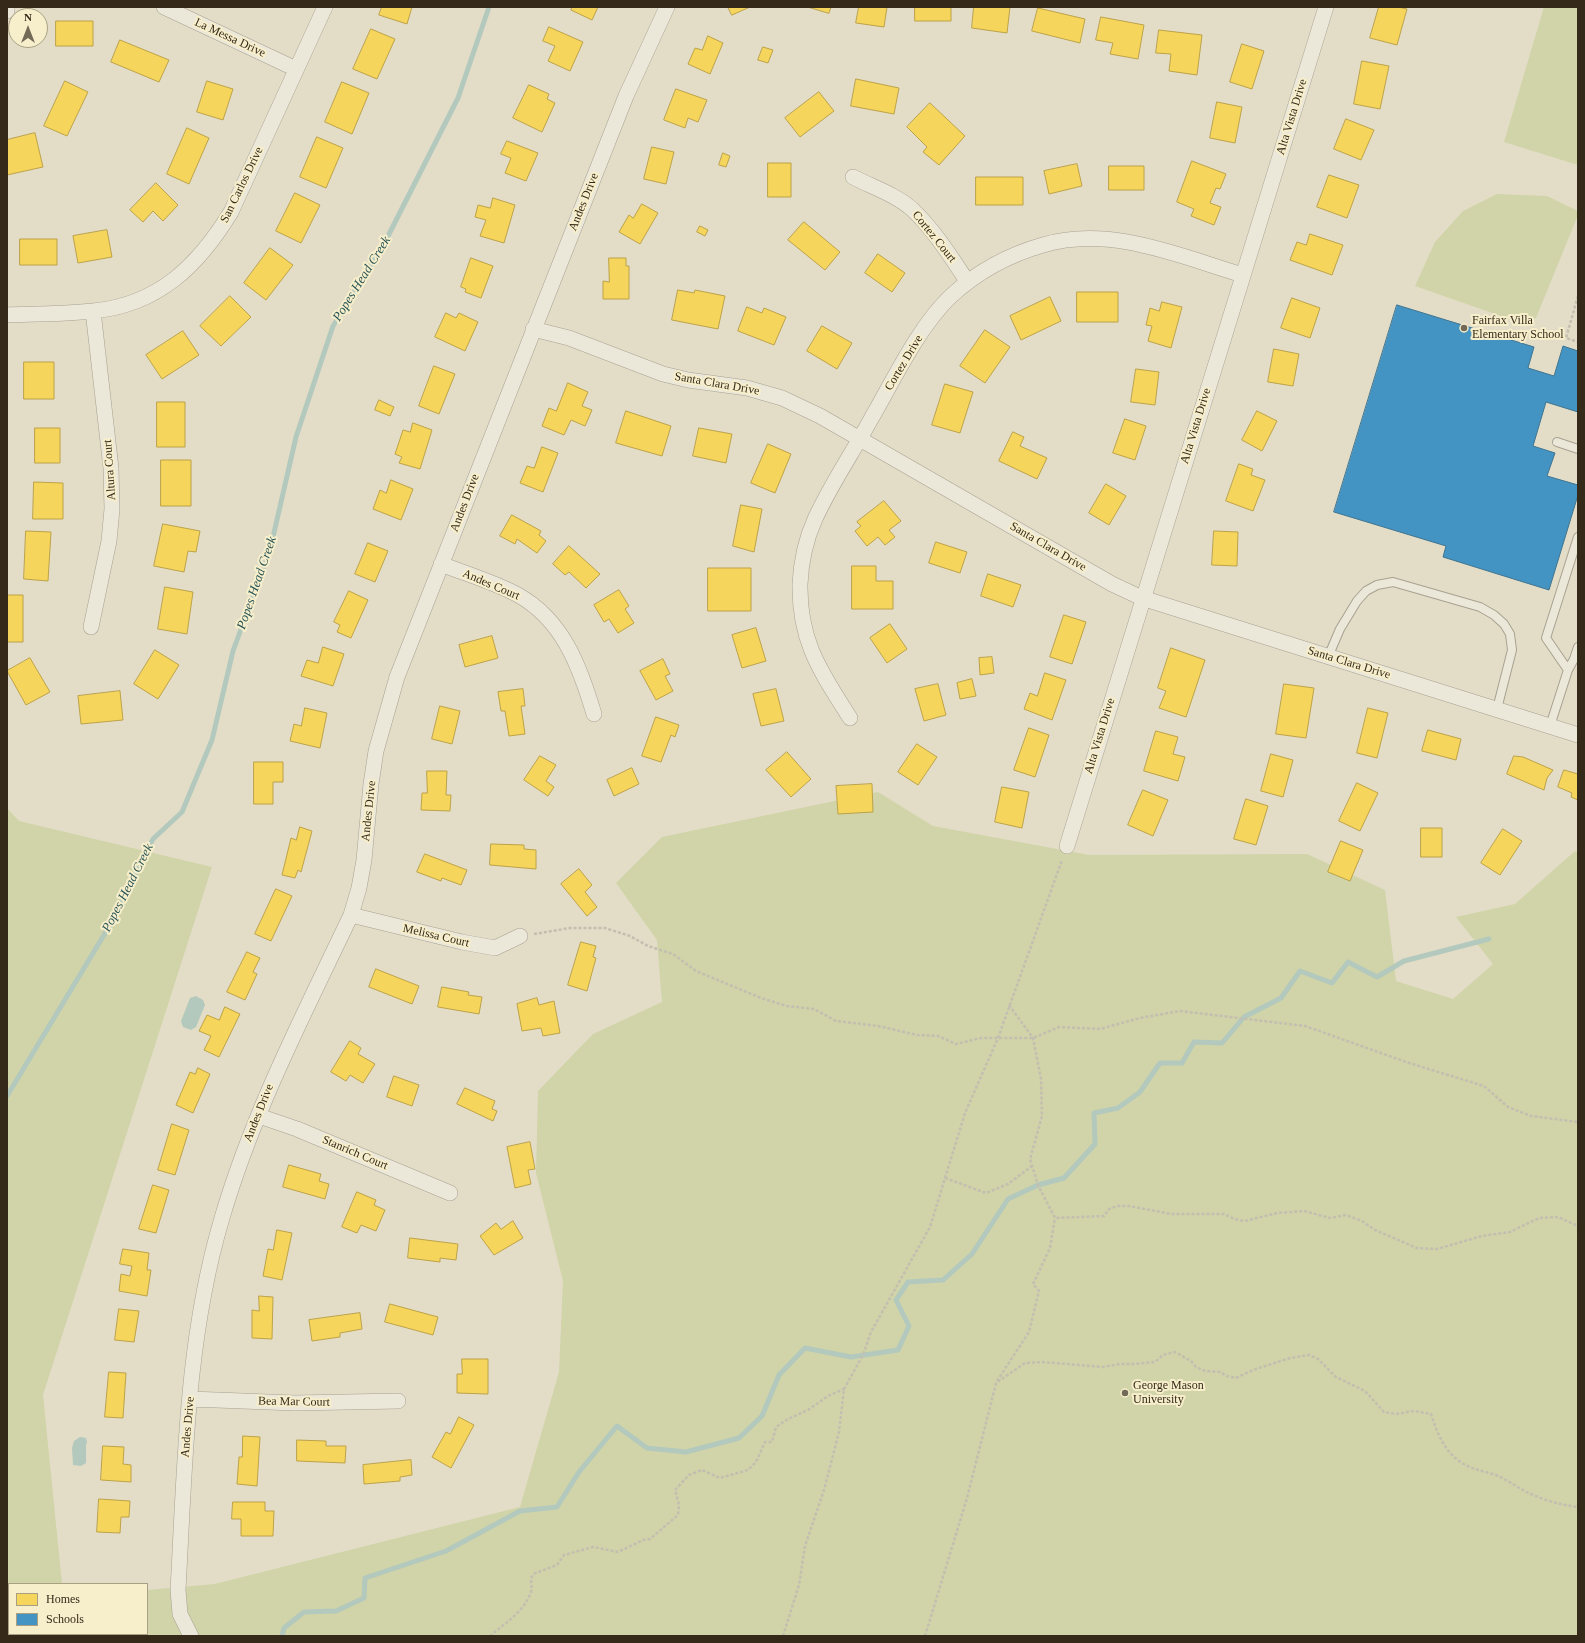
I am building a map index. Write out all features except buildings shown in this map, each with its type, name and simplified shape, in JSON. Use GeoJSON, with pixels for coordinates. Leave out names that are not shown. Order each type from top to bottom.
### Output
{"type":"FeatureCollection","features":[{"type":"Feature","properties":{"kind":"street","name":"La Messa Drive"},"geometry":{"type":"LineString","coordinates":[[164,7],[296,69]]}},
{"type":"Feature","properties":{"kind":"street","name":"San Carlos Drive"},"geometry":{"type":"LineString","coordinates":[[7,315],[93,311],[121,306],[158,290],[178,277],[201,256],[231,212],[325,7]]}},
{"type":"Feature","properties":{"kind":"street","name":"Andes Drive"},"geometry":{"type":"LineString","coordinates":[[191,1636],[180,1614],[178,1590],[190,1399],[195,1346],[202,1306],[222,1219],[247,1144],[272,1081],[351,915],[359,888],[364,860],[371,784],[384,719],[397,678],[533,329],[626,96],[667,7]]}},
{"type":"Feature","properties":{"kind":"street","name":"Alta Vista Drive"},"geometry":{"type":"LineString","coordinates":[[1067,846],[1142,598],[1243,275],[1323,7]]}},
{"type":"Feature","properties":{"kind":"street","name":"Cortez Court"},"geometry":{"type":"LineString","coordinates":[[853,177],[902,202],[913,210],[945,250],[967,281]]}},
{"type":"Feature","properties":{"kind":"street","name":"Cortez Drive"},"geometry":{"type":"LineString","coordinates":[[850,718],[819,669],[812,653],[803,620],[800,582],[804,550],[815,520],[860,438],[933,316],[967,281],[982,271],[1011,257],[1043,245],[1091,239],[1135,243],[1243,275]]}},
{"type":"Feature","properties":{"kind":"street","name":"Altura Court"},"geometry":{"type":"LineString","coordinates":[[91,627],[109,541],[112,509],[111,468],[93,311]]}},
{"type":"Feature","properties":{"kind":"street","name":"Santa Clara Drive"},"geometry":{"type":"LineString","coordinates":[[533,329],[569,338],[663,374],[688,380],[747,388],[782,398],[820,416],[860,438],[1112,584],[1142,598],[1578,735]]}},
{"type":"Feature","properties":{"kind":"street","name":"Andes Court"},"geometry":{"type":"LineString","coordinates":[[441,564],[516,594],[533,604],[552,622],[567,642],[585,685],[594,714]]}},
{"type":"Feature","properties":{"kind":"street","name":"Melissa Court"},"geometry":{"type":"LineString","coordinates":[[351,915],[462,942],[495,948],[520,936]]}},
{"type":"Feature","properties":{"kind":"street","name":"Stanrich Court"},"geometry":{"type":"LineString","coordinates":[[259,1116],[296,1129],[450,1193]]}},
{"type":"Feature","properties":{"kind":"street","name":"Bea Mar Court"},"geometry":{"type":"LineString","coordinates":[[190,1399],[295,1403],[398,1401]]}},
{"type":"Feature","properties":{"kind":"lane"},"geometry":{"type":"LineString","coordinates":[[1557,442],[1578,449]]}},
{"type":"Feature","properties":{"kind":"lane"},"geometry":{"type":"LineString","coordinates":[[1568,670],[1546,638],[1578,537]]}},
{"type":"Feature","properties":{"kind":"lane"},"geometry":{"type":"LineString","coordinates":[[1328,657],[1340,629],[1356,601],[1366,591],[1377,584],[1393,582],[1480,608],[1494,615],[1504,624],[1510,634],[1512,650],[1497,709]]}},
{"type":"Feature","properties":{"kind":"lane"},"geometry":{"type":"LineString","coordinates":[[1550,726],[1568,670],[1578,647]]}},
{"type":"Feature","properties":{"kind":"path"},"geometry":{"type":"LineString","coordinates":[[1578,296],[1566,338],[1578,342]]}},
{"type":"Feature","properties":{"kind":"path"},"geometry":{"type":"LineString","coordinates":[[783,1636],[799,1585],[804,1546],[824,1490],[839,1432],[844,1389],[863,1355],[871,1332],[930,1227],[965,1113],[998,1038],[1067,846]]}},
{"type":"Feature","properties":{"kind":"path"},"geometry":{"type":"LineString","coordinates":[[520,936],[570,928],[606,928],[630,936],[648,946],[673,954],[696,971],[761,998],[787,1006],[814,1008],[836,1021],[878,1026],[917,1035],[938,1036],[956,1044],[981,1038],[1033,1038],[1059,1027],[1100,1029],[1140,1018],[1180,1011],[1305,1026],[1409,1063],[1484,1086],[1508,1107],[1531,1116],[1578,1122]]}},
{"type":"Feature","properties":{"kind":"path"},"geometry":{"type":"LineString","coordinates":[[926,1636],[967,1498],[996,1383],[1029,1332],[1040,1291],[1033,1284],[1050,1248],[1055,1218],[1038,1185],[1030,1159],[1042,1116],[1041,1079],[1033,1038],[1009,1005]]}},
{"type":"Feature","properties":{"kind":"path"},"geometry":{"type":"LineString","coordinates":[[945,1178],[986,1193],[1008,1184],[1032,1166]]}},
{"type":"Feature","properties":{"kind":"path"},"geometry":{"type":"LineString","coordinates":[[1055,1218],[1104,1216],[1109,1209],[1117,1206],[1130,1206],[1170,1214],[1224,1214],[1245,1222],[1277,1213],[1304,1211],[1330,1218],[1346,1215],[1362,1221],[1375,1230],[1417,1248],[1437,1249],[1482,1236],[1510,1232],[1539,1218],[1558,1217],[1578,1226]]}},
{"type":"Feature","properties":{"kind":"path"},"geometry":{"type":"LineString","coordinates":[[996,1383],[1024,1363],[1042,1362],[1102,1367],[1120,1364],[1155,1362],[1164,1355],[1176,1352],[1184,1356],[1200,1369],[1220,1372],[1227,1376],[1236,1378],[1254,1370],[1290,1358],[1309,1355],[1318,1359],[1336,1377],[1365,1391],[1384,1412],[1396,1414],[1414,1411],[1431,1414],[1436,1432],[1444,1446],[1459,1461],[1476,1470],[1497,1476],[1531,1495],[1561,1505],[1578,1507]]}},
{"type":"Feature","properties":{"kind":"path"},"geometry":{"type":"LineString","coordinates":[[490,1636],[524,1607],[532,1590],[530,1581],[533,1574],[557,1565],[564,1555],[593,1547],[618,1552],[643,1540],[650,1539],[678,1515],[679,1505],[675,1490],[690,1475],[702,1470],[720,1478],[748,1470],[756,1462],[765,1442],[772,1442],[776,1427],[788,1419],[808,1410],[828,1396],[844,1389]]}},
{"type":"Feature","properties":{"kind":"green space"},"geometry":{"type":"Polygon","coordinates":[[[1544,7],[1578,7],[1578,165],[1504,142],[1544,7]]]}},
{"type":"Feature","properties":{"kind":"green space"},"geometry":{"type":"Polygon","coordinates":[[[1497,194],[1547,196],[1578,211],[1578,215],[1536,318],[1521,323],[1415,286],[1435,242],[1463,211],[1497,194]]]}},
{"type":"Feature","properties":{"kind":"green space","name":"George Mason University"},"geometry":{"type":"Polygon","coordinates":[[[878,792],[933,826],[1089,855],[1307,854],[1385,890],[1396,981],[1453,999],[1493,964],[1456,917],[1515,904],[1575,851],[1578,853],[1578,1636],[7,1636],[7,808],[19,821],[212,867],[43,1395],[62,1583],[8,1583],[8,1635],[148,1635],[148,1590],[215,1584],[520,1507],[559,1372],[563,1281],[536,1173],[538,1091],[593,1034],[662,1002],[657,940],[616,883],[662,837],[878,792]]]}},
{"type":"Feature","properties":{"kind":"shaded area"},"geometry":{"type":"Polygon","coordinates":[[[196,996],[203,1000],[205,1005],[196,1027],[191,1030],[183,1027],[181,1021],[190,998],[196,996]]]}},
{"type":"Feature","properties":{"kind":"shaded area"},"geometry":{"type":"Polygon","coordinates":[[[80,1437],[86,1438],[87,1442],[86,1463],[81,1466],[73,1465],[72,1448],[74,1441],[80,1437]]]}},
{"type":"Feature","properties":{"kind":"waterway","name":"Popes Head Creek"},"geometry":{"type":"LineString","coordinates":[[7,1096],[110,925],[153,839],[182,812],[212,740],[233,651],[270,550],[296,437],[333,326],[386,240],[458,98],[489,7]]}},
{"type":"Feature","properties":{"kind":"waterway"},"geometry":{"type":"LineString","coordinates":[[282,1636],[284,1628],[304,1612],[336,1611],[364,1598],[365,1578],[446,1551],[520,1511],[557,1507],[579,1472],[617,1426],[647,1448],[686,1452],[739,1438],[762,1416],[779,1375],[805,1348],[851,1357],[898,1350],[909,1326],[896,1300],[908,1282],[943,1280],[972,1254],[1008,1199],[1038,1185],[1064,1178],[1095,1144],[1094,1113],[1118,1108],[1140,1092],[1160,1063],[1182,1063],[1194,1042],[1222,1043],[1244,1017],[1281,998],[1300,971],[1332,983],[1348,962],[1377,977],[1404,961],[1489,939]]}},
{"type":"Feature","properties":{"kind":"place","name":"Fairfax Villa Elementary School"},"geometry":{"type":"Point","coordinates":[1464,328]}},
{"type":"Feature","properties":{"kind":"place","name":"George Mason University"},"geometry":{"type":"Point","coordinates":[1125,1393]}}]}
